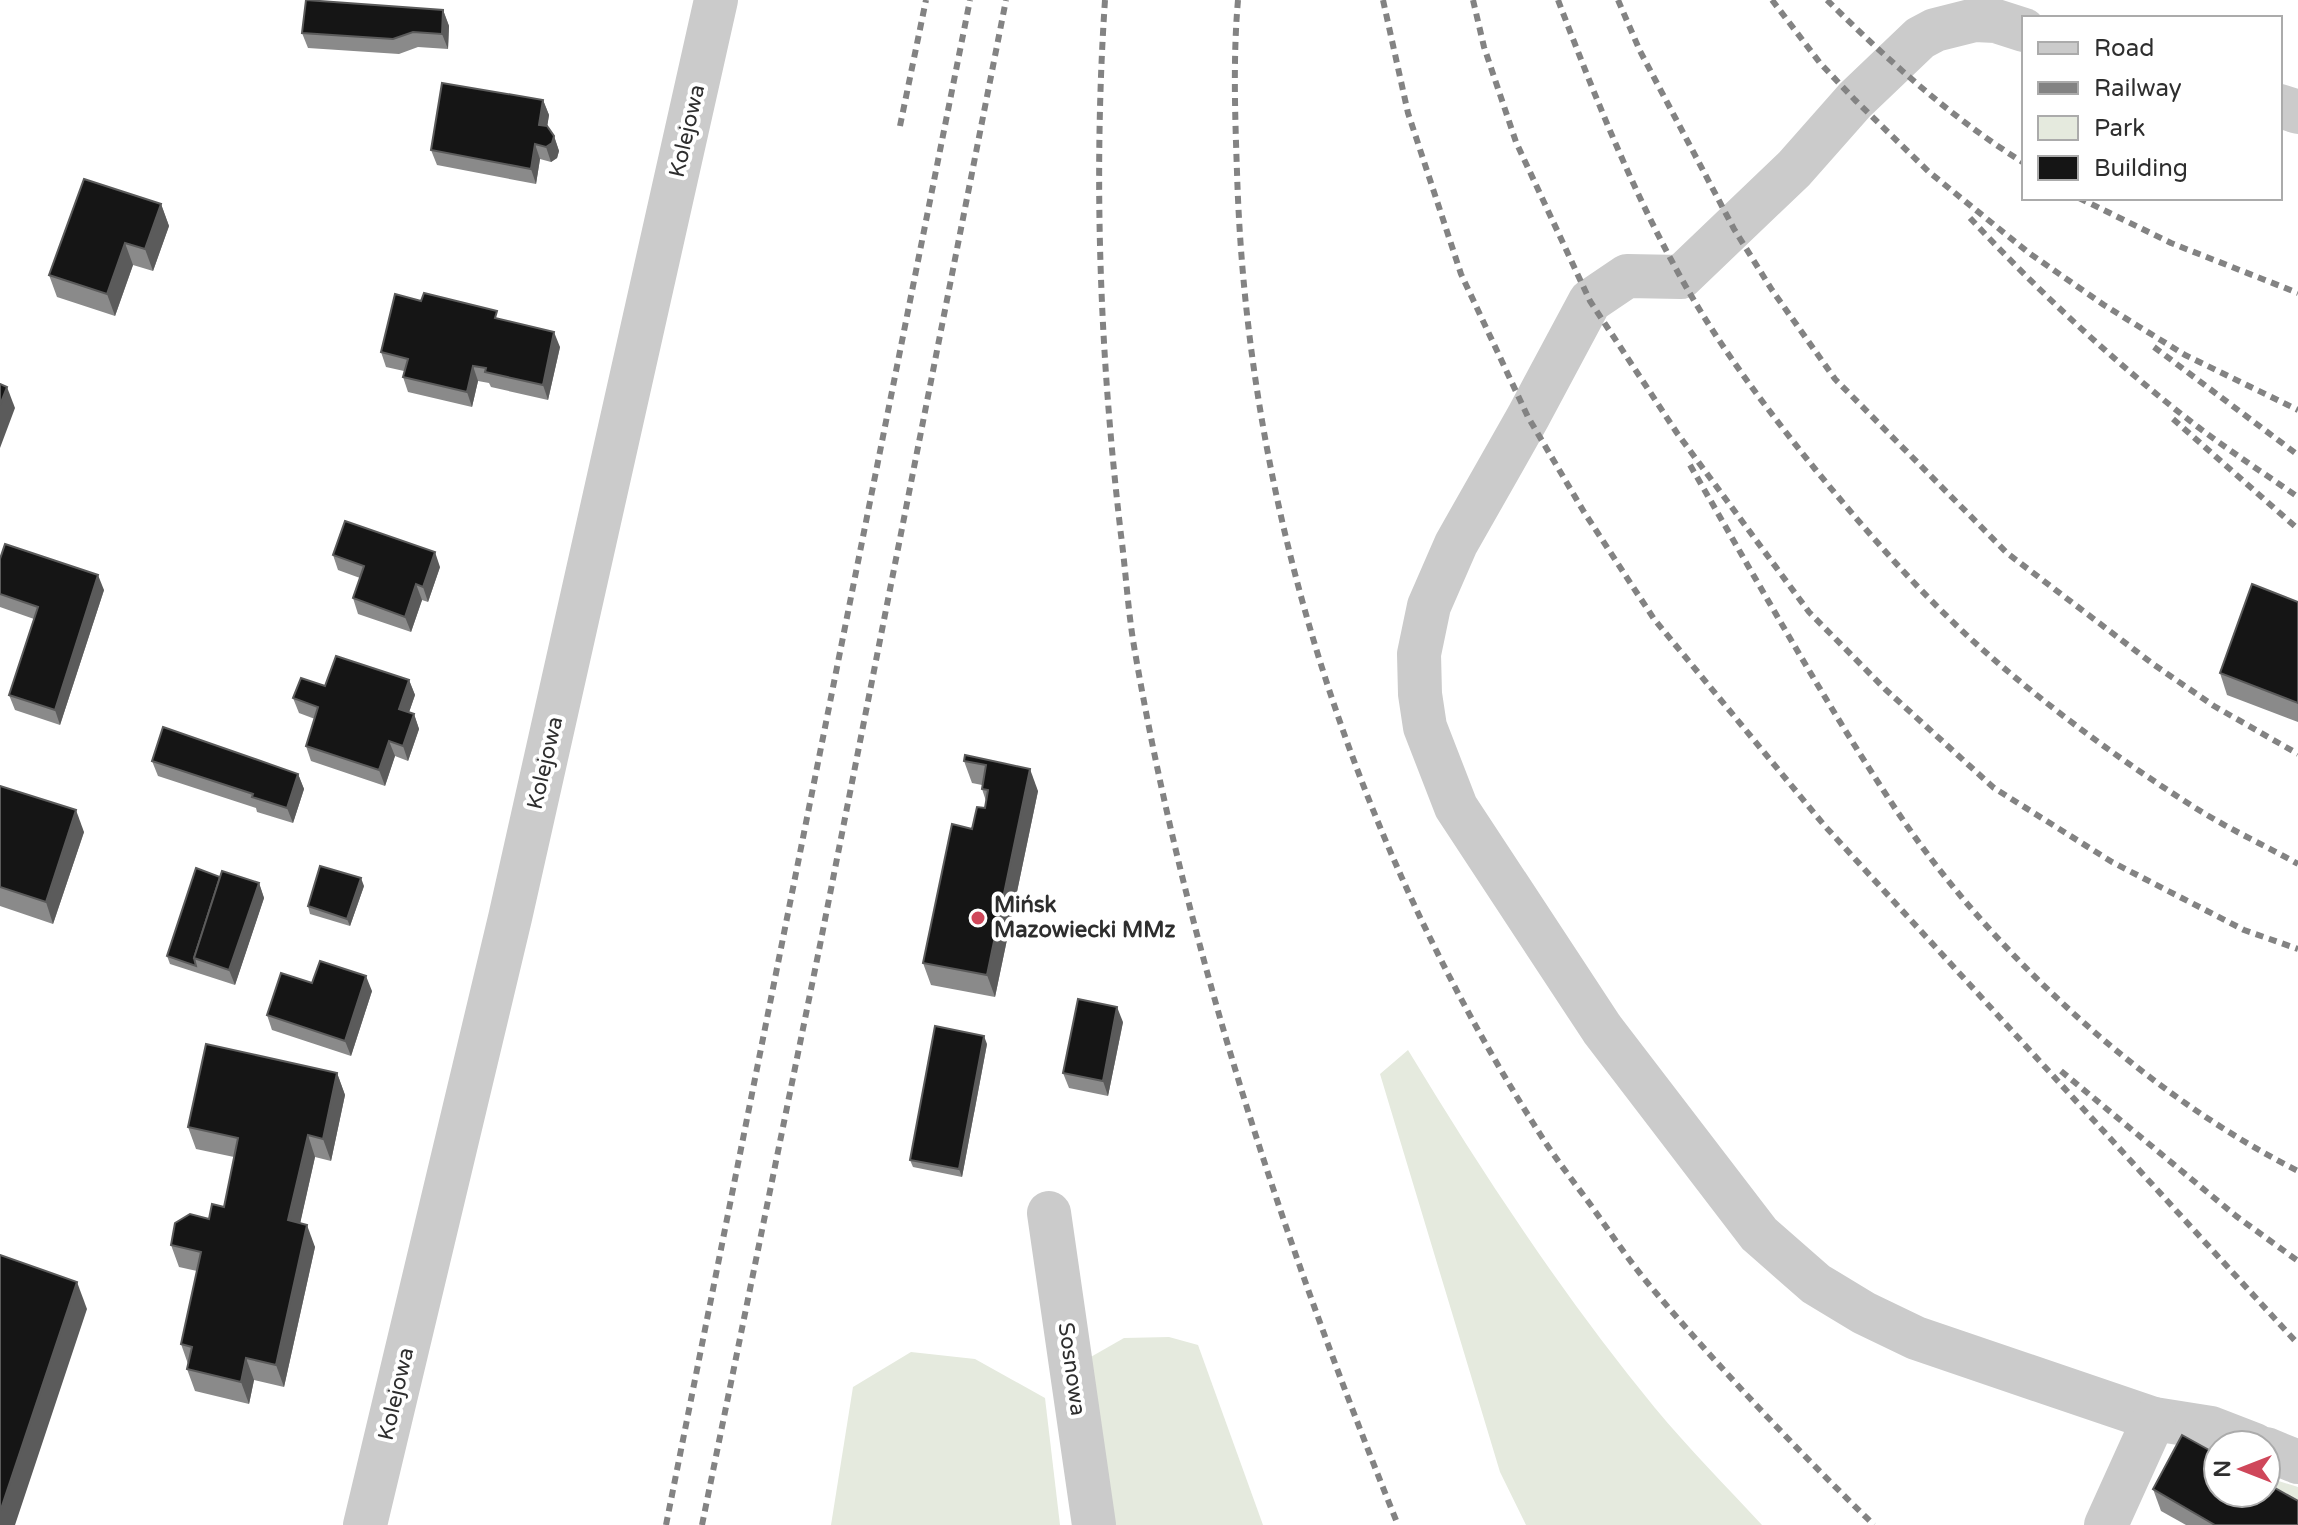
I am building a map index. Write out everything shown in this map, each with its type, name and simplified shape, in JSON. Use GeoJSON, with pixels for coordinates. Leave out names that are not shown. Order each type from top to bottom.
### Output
{"type":"FeatureCollection","features":[{"type":"Feature","properties":{"kind":"street","name":"Kolejowa"},"geometry":{"type":"LineString","coordinates":[[365,1525],[510,918],[716,0]]}},
{"type":"Feature","properties":{"kind":"street"},"geometry":{"type":"LineString","coordinates":[[2022,29],[1996,21],[1975,20],[1935,30],[1920,38],[1855,100],[1794,169],[1681,277],[1627,276],[1590,301],[1456,544],[1429,606],[1419,654],[1420,694],[1425,727],[1456,807],[1602,1029],[1759,1234],[1816,1284],[1864,1313],[1916,1338],[2154,1419],[2214,1429]]}},
{"type":"Feature","properties":{"kind":"street","name":"Sosnowa"},"geometry":{"type":"LineString","coordinates":[[1049,1213],[1094,1525]]}},
{"type":"Feature","properties":{"kind":"street"},"geometry":{"type":"LineString","coordinates":[[2106,1525],[2154,1419]]}},
{"type":"Feature","properties":{"kind":"green space"},"geometry":{"type":"Polygon","coordinates":[[[1408,1050],[1495,1188],[1588,1322],[1668,1423],[1762,1525],[1526,1525],[1500,1472],[1380,1074],[1408,1050]]]}},
{"type":"Feature","properties":{"kind":"green space"},"geometry":{"type":"Polygon","coordinates":[[[1169,1337],[1198,1345],[1263,1525],[1108,1525],[1089,1358],[1124,1338],[1169,1337]]]}},
{"type":"Feature","properties":{"kind":"green space"},"geometry":{"type":"Polygon","coordinates":[[[911,1352],[975,1359],[1045,1398],[1060,1525],[831,1525],[853,1387],[911,1352]]]}},
{"type":"Feature","properties":{"kind":"green space"},"geometry":{"type":"Polygon","coordinates":[[[2282,1482],[2298,1487],[2298,1518],[2282,1506],[2282,1482]]]}},
{"type":"Feature","properties":{"kind":"building"},"geometry":{"type":"Polygon","coordinates":[[[306,0],[443,10],[442,34],[413,32],[393,39],[302,33],[306,0]]]}},
{"type":"Feature","properties":{"kind":"building"},"geometry":{"type":"Polygon","coordinates":[[[442,83],[543,100],[539,125],[547,126],[554,136],[552,143],[546,147],[535,144],[531,169],[431,150],[442,83]]]}},
{"type":"Feature","properties":{"kind":"building"},"geometry":{"type":"Polygon","coordinates":[[[84,179],[161,204],[145,249],[125,243],[107,294],[49,275],[84,179]]]}},
{"type":"Feature","properties":{"kind":"building"},"geometry":{"type":"Polygon","coordinates":[[[424,293],[497,311],[495,318],[554,332],[543,385],[485,372],[486,368],[473,366],[467,392],[403,377],[408,359],[381,352],[395,294],[421,301],[424,293]]]}},
{"type":"Feature","properties":{"kind":"building"},"geometry":{"type":"Polygon","coordinates":[[[0,384],[7,387],[0,405],[0,384]]]}},
{"type":"Feature","properties":{"kind":"building"},"geometry":{"type":"Polygon","coordinates":[[[345,521],[435,552],[423,587],[416,584],[405,617],[353,598],[364,566],[333,555],[345,521]]]}},
{"type":"Feature","properties":{"kind":"building"},"geometry":{"type":"Polygon","coordinates":[[[5,544],[98,575],[55,710],[9,695],[38,607],[0,594],[0,559],[5,544]]]}},
{"type":"Feature","properties":{"kind":"building"},"geometry":{"type":"Polygon","coordinates":[[[2252,584],[2298,602],[2298,703],[2220,673],[2252,584]]]}},
{"type":"Feature","properties":{"kind":"building"},"geometry":{"type":"Polygon","coordinates":[[[336,656],[409,680],[399,709],[414,714],[403,746],[389,741],[379,770],[306,746],[318,707],[293,698],[301,678],[325,686],[336,656]]]}},
{"type":"Feature","properties":{"kind":"building"},"geometry":{"type":"Polygon","coordinates":[[[163,727],[298,774],[287,808],[152,761],[163,727]]]}},
{"type":"Feature","properties":{"kind":"building","name":"Mińsk Mazowiecki MMz"},"geometry":{"type":"Polygon","coordinates":[[[965,755],[1030,769],[987,975],[923,963],[952,824],[972,829],[977,807],[985,808],[988,790],[982,789],[986,765],[964,761],[965,755]]]}},
{"type":"Feature","properties":{"kind":"building"},"geometry":{"type":"Polygon","coordinates":[[[0,786],[76,810],[46,902],[0,887],[0,786]]]}},
{"type":"Feature","properties":{"kind":"building"},"geometry":{"type":"Polygon","coordinates":[[[320,866],[361,878],[347,919],[308,906],[320,866]]]}},
{"type":"Feature","properties":{"kind":"building"},"geometry":{"type":"Polygon","coordinates":[[[196,868],[220,877],[194,958],[196,966],[167,956],[196,868]]]}},
{"type":"Feature","properties":{"kind":"building"},"geometry":{"type":"Polygon","coordinates":[[[222,871],[259,883],[229,970],[194,958],[222,871]]]}},
{"type":"Feature","properties":{"kind":"building"},"geometry":{"type":"Polygon","coordinates":[[[320,961],[366,976],[345,1041],[267,1015],[281,973],[312,983],[320,961]]]}},
{"type":"Feature","properties":{"kind":"building"},"geometry":{"type":"Polygon","coordinates":[[[1078,999],[1117,1007],[1103,1081],[1063,1073],[1078,999]]]}},
{"type":"Feature","properties":{"kind":"building"},"geometry":{"type":"Polygon","coordinates":[[[935,1026],[984,1036],[959,1169],[910,1160],[935,1026]]]}},
{"type":"Feature","properties":{"kind":"building"},"geometry":{"type":"Polygon","coordinates":[[[206,1044],[337,1073],[323,1139],[308,1135],[288,1220],[307,1225],[276,1365],[246,1358],[241,1382],[187,1369],[192,1347],[181,1344],[201,1252],[171,1245],[175,1223],[190,1214],[209,1219],[212,1204],[224,1207],[238,1138],[188,1127],[206,1044]]]}},
{"type":"Feature","properties":{"kind":"building"},"geometry":{"type":"Polygon","coordinates":[[[0,1255],[77,1282],[0,1512],[0,1255]]]}},
{"type":"Feature","properties":{"kind":"building"},"geometry":{"type":"Polygon","coordinates":[[[2182,1435],[2202,1446],[2202,1509],[2282,1509],[2282,1492],[2298,1501],[2298,1525],[2215,1525],[2153,1489],[2182,1435]]]}},
{"type":"Feature","properties":{"kind":"railway"},"geometry":{"type":"LineString","coordinates":[[900,126],[926,0]]}},
{"type":"Feature","properties":{"kind":"railway"},"geometry":{"type":"LineString","coordinates":[[666,1525],[970,0]]}},
{"type":"Feature","properties":{"kind":"railway"},"geometry":{"type":"LineString","coordinates":[[702,1525],[1006,0]]}},
{"type":"Feature","properties":{"kind":"railway"},"geometry":{"type":"LineString","coordinates":[[1105,0],[1099,134],[1104,334],[1114,468],[1135,652],[1182,876],[1243,1096],[1316,1312],[1398,1525]]}},
{"type":"Feature","properties":{"kind":"railway"},"geometry":{"type":"LineString","coordinates":[[1238,0],[1235,64],[1237,172],[1245,299],[1263,425],[1289,550],[1324,673],[1366,793],[1417,910],[1475,1024],[1552,1152],[1635,1267],[1677,1318],[1760,1409],[1874,1525]]}},
{"type":"Feature","properties":{"kind":"railway"},"geometry":{"type":"LineString","coordinates":[[1383,0],[1408,113],[1461,274],[1528,417],[1584,512],[1654,619],[1824,825],[2298,1344]]}},
{"type":"Feature","properties":{"kind":"railway"},"geometry":{"type":"LineString","coordinates":[[1473,0],[1484,47],[1516,142],[1590,301],[1677,433],[1809,612],[1885,689],[1994,788],[2112,862],[2244,930],[2298,949]]}},
{"type":"Feature","properties":{"kind":"railway"},"geometry":{"type":"LineString","coordinates":[[1558,0],[1629,175],[1695,302],[1761,399],[1861,523],[1958,627],[2057,711],[2177,796],[2298,864]]}},
{"type":"Feature","properties":{"kind":"railway"},"geometry":{"type":"LineString","coordinates":[[1618,0],[1640,51],[1734,229],[1772,290],[1835,379],[2007,553],[2153,664],[2214,706],[2298,754]]}},
{"type":"Feature","properties":{"kind":"railway"},"geometry":{"type":"LineString","coordinates":[[1772,0],[1820,63],[1855,100],[1929,172],[2029,253],[2104,305],[2185,355],[2298,410]]}},
{"type":"Feature","properties":{"kind":"railway"},"geometry":{"type":"LineString","coordinates":[[1827,0],[1921,87],[1971,127],[2022,162]]}},
{"type":"Feature","properties":{"kind":"railway"},"geometry":{"type":"LineString","coordinates":[[2083,200],[2171,243],[2298,293]]}},
{"type":"Feature","properties":{"kind":"railway"},"geometry":{"type":"LineString","coordinates":[[1970,218],[2052,301],[2138,379],[2210,436],[2298,497]]}},
{"type":"Feature","properties":{"kind":"railway"},"geometry":{"type":"LineString","coordinates":[[2154,347],[2298,455]]}},
{"type":"Feature","properties":{"kind":"railway"},"geometry":{"type":"LineString","coordinates":[[2173,419],[2298,529]]}},
{"type":"Feature","properties":{"kind":"railway"},"geometry":{"type":"LineString","coordinates":[[1690,465],[1787,634],[1889,799],[1927,854],[1971,908],[2070,1010],[2125,1057],[2181,1100],[2298,1171]]}},
{"type":"Feature","properties":{"kind":"railway"},"geometry":{"type":"LineString","coordinates":[[2061,1071],[2236,1216],[2298,1261]]}},
{"type":"Feature","properties":{"kind":"place","name":"Mińsk Mazowiecki MMz"},"geometry":{"type":"Point","coordinates":[978,918]}}]}
